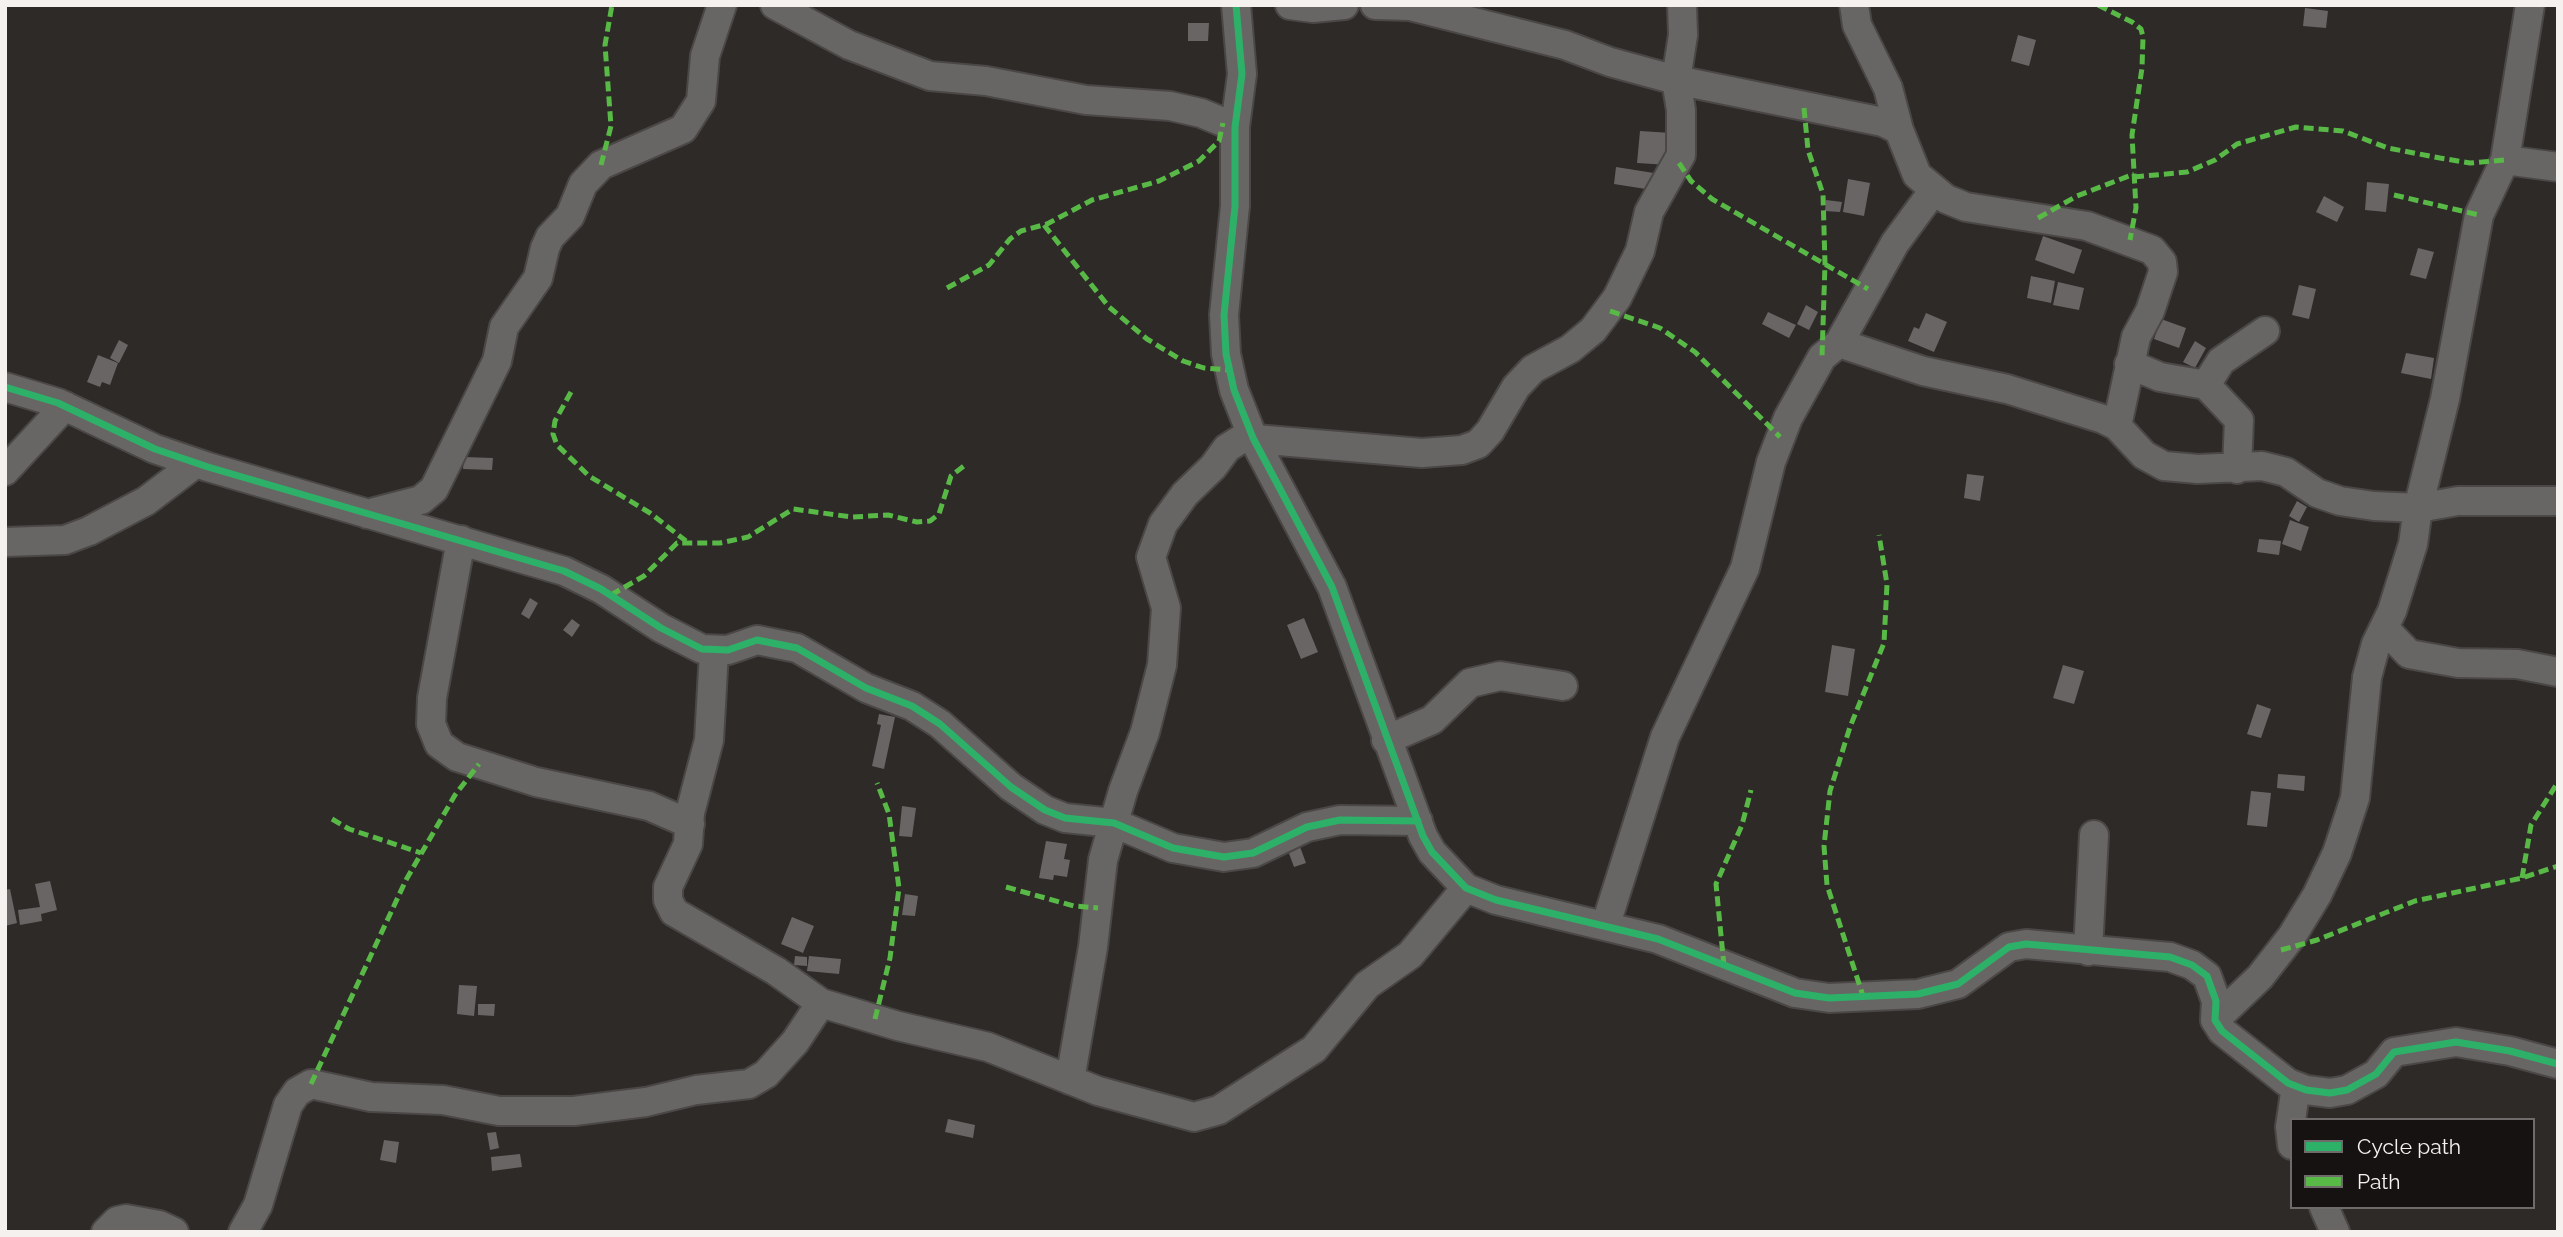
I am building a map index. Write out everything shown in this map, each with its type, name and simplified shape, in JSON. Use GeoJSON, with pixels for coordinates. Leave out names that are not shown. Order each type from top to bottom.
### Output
{"type":"FeatureCollection","features":[{"type":"Feature","properties":{"kind":"street"},"geometry":{"type":"LineString","coordinates":[[364,515],[422,500],[434,489],[496,360],[504,327],[538,278],[550,237],[570,216],[583,184],[601,165],[673,135],[688,124],[704,93],[705,56],[722,5]]}},
{"type":"Feature","properties":{"kind":"street"},"geometry":{"type":"LineString","coordinates":[[775,5],[808,16],[860,50],[930,76],[986,81],[1086,100],[1170,106],[1201,113],[1235,127]]}},
{"type":"Feature","properties":{"kind":"street"},"geometry":{"type":"LineString","coordinates":[[1236,5],[1242,74],[1235,127],[1235,206],[1224,315],[1226,354],[1234,390],[1253,438],[1332,587],[1386,740],[1432,852],[1466,888],[1496,900],[1606,924],[1658,939],[1795,993],[1829,998],[1918,994],[1958,984],[1971,978],[2009,947],[2026,944],[2151,954],[2192,965],[2207,976],[2213,989],[2215,1020],[2234,1042],[2249,1050],[2296,1086],[2330,1093],[2347,1090],[2376,1074],[2394,1052],[2456,1042],[2510,1051],[2558,1064]]}},
{"type":"Feature","properties":{"kind":"street"},"geometry":{"type":"LineString","coordinates":[[1290,5],[1313,8],[1344,5]]}},
{"type":"Feature","properties":{"kind":"street"},"geometry":{"type":"LineString","coordinates":[[1376,5],[1410,6],[1513,31],[1676,80],[1883,122],[1899,130]]}},
{"type":"Feature","properties":{"kind":"street"},"geometry":{"type":"LineString","coordinates":[[1070,1080],[1093,947],[1101,870],[1145,732],[1165,643],[1164,595],[1152,564],[1156,536],[1185,494],[1213,467],[1231,444],[1239,439],[1422,453],[1462,450],[1478,444],[1490,431],[1516,387],[1533,369],[1570,349],[1593,330],[1617,298],[1640,251],[1649,212],[1673,175],[1681,155],[1681,110],[1676,80],[1683,35],[1682,5]]}},
{"type":"Feature","properties":{"kind":"street"},"geometry":{"type":"LineString","coordinates":[[1854,5],[1857,25],[1888,88],[1899,130],[1917,175],[1934,190],[1966,206],[2087,226],[2152,250],[2162,262],[2163,272],[2154,300],[2136,337],[2117,426]]}},
{"type":"Feature","properties":{"kind":"street"},"geometry":{"type":"LineString","coordinates":[[2215,1020],[2260,977],[2292,936],[2318,895],[2337,853],[2356,798],[2367,677],[2376,643],[2406,570],[2445,399],[2479,215],[2505,160],[2530,5]]}},
{"type":"Feature","properties":{"kind":"street"},"geometry":{"type":"LineString","coordinates":[[2505,160],[2558,167]]}},
{"type":"Feature","properties":{"kind":"street"},"geometry":{"type":"LineString","coordinates":[[1606,924],[1665,737],[1745,568],[1777,443],[1822,357],[1839,343],[1900,235],[1934,190]]}},
{"type":"Feature","properties":{"kind":"street"},"geometry":{"type":"LineString","coordinates":[[2206,385],[2221,360],[2265,331]]}},
{"type":"Feature","properties":{"kind":"street"},"geometry":{"type":"LineString","coordinates":[[1839,343],[1923,371],[2034,397],[2117,426],[2133,446],[2164,466],[2237,469],[2262,466],[2286,472],[2317,493],[2340,501],[2418,508],[2458,501],[2558,501]]}},
{"type":"Feature","properties":{"kind":"street"},"geometry":{"type":"LineString","coordinates":[[2129,364],[2160,377],[2206,385],[2239,420],[2237,469]]}},
{"type":"Feature","properties":{"kind":"street"},"geometry":{"type":"LineString","coordinates":[[5,387],[65,406],[155,449],[196,463],[581,578],[672,635],[714,652],[757,640],[797,648],[866,688],[912,706],[940,724],[1012,787],[1045,810],[1065,818],[1114,823],[1173,848],[1224,857],[1253,853],[1307,827],[1340,820],[1418,821]]}},
{"type":"Feature","properties":{"kind":"street"},"geometry":{"type":"LineString","coordinates":[[5,471],[65,406]]}},
{"type":"Feature","properties":{"kind":"street"},"geometry":{"type":"LineString","coordinates":[[5,542],[65,540],[89,531],[146,500],[196,463]]}},
{"type":"Feature","properties":{"kind":"street"},"geometry":{"type":"LineString","coordinates":[[461,540],[432,698],[431,724],[439,744],[457,757],[523,778],[649,806],[690,824]]}},
{"type":"Feature","properties":{"kind":"street"},"geometry":{"type":"LineString","coordinates":[[2384,628],[2409,654],[2458,663],[2510,664],[2558,672]]}},
{"type":"Feature","properties":{"kind":"street"},"geometry":{"type":"LineString","coordinates":[[714,652],[712,723],[688,844],[668,887],[671,909],[776,971],[821,1003],[898,1026],[988,1047],[1070,1080],[1194,1117],[1219,1110],[1314,1049],[1367,985],[1410,955],[1466,888]]}},
{"type":"Feature","properties":{"kind":"street"},"geometry":{"type":"LineString","coordinates":[[1386,740],[1432,720],[1470,683],[1500,676],[1563,686]]}},
{"type":"Feature","properties":{"kind":"street"},"geometry":{"type":"LineString","coordinates":[[2088,951],[2094,835]]}},
{"type":"Feature","properties":{"kind":"street"},"geometry":{"type":"LineString","coordinates":[[243,1232],[258,1205],[288,1105],[297,1092],[311,1084],[371,1097],[443,1100],[499,1111],[574,1111],[646,1102],[696,1090],[749,1084],[766,1074],[795,1042],[821,1003]]}},
{"type":"Feature","properties":{"kind":"street"},"geometry":{"type":"LineString","coordinates":[[2291,1118],[2296,1086]]}},
{"type":"Feature","properties":{"kind":"street"},"geometry":{"type":"LineString","coordinates":[[2325,1209],[2335,1232]]}},
{"type":"Feature","properties":{"kind":"street"},"geometry":{"type":"LineString","coordinates":[[106,1232],[117,1222],[126,1219],[152,1223],[174,1232]]}},
{"type":"Feature","properties":{"kind":"building"},"geometry":{"type":"Polygon","coordinates":[[[2305,8],[2328,11],[2326,28],[2303,26],[2305,8]]]}},
{"type":"Feature","properties":{"kind":"building"},"geometry":{"type":"Polygon","coordinates":[[[1188,23],[1209,23],[1208,41],[1188,41],[1188,23]]]}},
{"type":"Feature","properties":{"kind":"building"},"geometry":{"type":"Polygon","coordinates":[[[2018,35],[2036,40],[2029,66],[2011,61],[2018,35]]]}},
{"type":"Feature","properties":{"kind":"building"},"geometry":{"type":"Polygon","coordinates":[[[1640,131],[1672,133],[1669,165],[1637,163],[1640,131]]]}},
{"type":"Feature","properties":{"kind":"building"},"geometry":{"type":"Polygon","coordinates":[[[1616,167],[1654,173],[1652,190],[1614,184],[1616,167]]]}},
{"type":"Feature","properties":{"kind":"building"},"geometry":{"type":"Polygon","coordinates":[[[1848,179],[1870,183],[1864,216],[1843,212],[1848,179]]]}},
{"type":"Feature","properties":{"kind":"building"},"geometry":{"type":"Polygon","coordinates":[[[2367,182],[2389,184],[2386,212],[2365,210],[2367,182]]]}},
{"type":"Feature","properties":{"kind":"building"},"geometry":{"type":"Polygon","coordinates":[[[2324,196],[2344,207],[2337,222],[2316,212],[2324,196]]]}},
{"type":"Feature","properties":{"kind":"building"},"geometry":{"type":"Polygon","coordinates":[[[1826,200],[1842,202],[1840,212],[1825,211],[1826,200]]]}},
{"type":"Feature","properties":{"kind":"building"},"geometry":{"type":"Polygon","coordinates":[[[2043,236],[2082,250],[2074,274],[2035,260],[2043,236]]]}},
{"type":"Feature","properties":{"kind":"building"},"geometry":{"type":"Polygon","coordinates":[[[2418,248],[2434,252],[2426,279],[2410,275],[2418,248]]]}},
{"type":"Feature","properties":{"kind":"building"},"geometry":{"type":"Polygon","coordinates":[[[2031,276],[2055,281],[2051,303],[2027,298],[2031,276]]]}},
{"type":"Feature","properties":{"kind":"building"},"geometry":{"type":"Polygon","coordinates":[[[2058,282],[2084,288],[2079,310],[2053,305],[2058,282]]]}},
{"type":"Feature","properties":{"kind":"building"},"geometry":{"type":"Polygon","coordinates":[[[2299,285],[2316,289],[2309,319],[2292,315],[2299,285]]]}},
{"type":"Feature","properties":{"kind":"building"},"geometry":{"type":"Polygon","coordinates":[[[1806,305],[1818,312],[1809,330],[1797,324],[1806,305]]]}},
{"type":"Feature","properties":{"kind":"building"},"geometry":{"type":"Polygon","coordinates":[[[1768,312],[1796,325],[1789,338],[1762,324],[1768,312]]]}},
{"type":"Feature","properties":{"kind":"building"},"geometry":{"type":"Polygon","coordinates":[[[1926,313],[1947,322],[1934,352],[1908,341],[1914,327],[1919,329],[1926,313]]]}},
{"type":"Feature","properties":{"kind":"building"},"geometry":{"type":"Polygon","coordinates":[[[2161,319],[2186,328],[2179,348],[2154,339],[2161,319]]]}},
{"type":"Feature","properties":{"kind":"building"},"geometry":{"type":"Polygon","coordinates":[[[119,340],[128,345],[119,363],[110,358],[119,340]]]}},
{"type":"Feature","properties":{"kind":"building"},"geometry":{"type":"Polygon","coordinates":[[[2195,341],[2206,348],[2195,368],[2183,362],[2195,341]]]}},
{"type":"Feature","properties":{"kind":"building"},"geometry":{"type":"Polygon","coordinates":[[[2406,353],[2434,358],[2431,379],[2401,373],[2406,353]]]}},
{"type":"Feature","properties":{"kind":"building"},"geometry":{"type":"Polygon","coordinates":[[[98,355],[118,363],[110,385],[102,382],[100,387],[87,382],[98,355]]]}},
{"type":"Feature","properties":{"kind":"building"},"geometry":{"type":"Polygon","coordinates":[[[464,457],[493,458],[492,470],[463,469],[464,457]]]}},
{"type":"Feature","properties":{"kind":"building"},"geometry":{"type":"Polygon","coordinates":[[[1967,474],[1984,476],[1980,501],[1964,498],[1967,474]]]}},
{"type":"Feature","properties":{"kind":"building"},"geometry":{"type":"Polygon","coordinates":[[[2297,501],[2307,507],[2299,522],[2289,516],[2297,501]]]}},
{"type":"Feature","properties":{"kind":"building"},"geometry":{"type":"Polygon","coordinates":[[[2290,520],[2309,527],[2301,551],[2282,544],[2290,520]]]}},
{"type":"Feature","properties":{"kind":"building"},"geometry":{"type":"Polygon","coordinates":[[[2259,539],[2281,541],[2279,555],[2257,552],[2259,539]]]}},
{"type":"Feature","properties":{"kind":"building"},"geometry":{"type":"Polygon","coordinates":[[[530,598],[538,603],[529,619],[521,614],[530,598]]]}},
{"type":"Feature","properties":{"kind":"building"},"geometry":{"type":"Polygon","coordinates":[[[1304,618],[1318,652],[1301,659],[1287,625],[1304,618]]]}},
{"type":"Feature","properties":{"kind":"building"},"geometry":{"type":"Polygon","coordinates":[[[572,619],[580,625],[572,637],[563,630],[572,619]]]}},
{"type":"Feature","properties":{"kind":"building"},"geometry":{"type":"Polygon","coordinates":[[[1832,645],[1855,649],[1848,696],[1825,692],[1832,645]]]}},
{"type":"Feature","properties":{"kind":"building"},"geometry":{"type":"Polygon","coordinates":[[[2063,665],[2084,671],[2074,704],[2053,698],[2063,665]]]}},
{"type":"Feature","properties":{"kind":"building"},"geometry":{"type":"Polygon","coordinates":[[[2257,704],[2271,709],[2261,738],[2247,734],[2257,704]]]}},
{"type":"Feature","properties":{"kind":"building"},"geometry":{"type":"Polygon","coordinates":[[[879,714],[895,717],[884,769],[872,766],[881,725],[877,724],[879,714]]]}},
{"type":"Feature","properties":{"kind":"building"},"geometry":{"type":"Polygon","coordinates":[[[2278,774],[2305,776],[2304,791],[2277,788],[2278,774]]]}},
{"type":"Feature","properties":{"kind":"building"},"geometry":{"type":"Polygon","coordinates":[[[2251,791],[2271,793],[2267,827],[2247,825],[2251,791]]]}},
{"type":"Feature","properties":{"kind":"building"},"geometry":{"type":"Polygon","coordinates":[[[902,806],[916,808],[912,837],[899,836],[902,806]]]}},
{"type":"Feature","properties":{"kind":"building"},"geometry":{"type":"Polygon","coordinates":[[[1046,841],[1067,844],[1064,859],[1070,860],[1067,877],[1054,875],[1053,880],[1039,878],[1046,841]]]}},
{"type":"Feature","properties":{"kind":"building"},"geometry":{"type":"Polygon","coordinates":[[[1299,844],[1306,863],[1294,867],[1287,848],[1299,844]]]}},
{"type":"Feature","properties":{"kind":"building"},"geometry":{"type":"Polygon","coordinates":[[[50,881],[57,910],[41,914],[42,921],[20,925],[18,910],[40,907],[35,884],[50,881]]]}},
{"type":"Feature","properties":{"kind":"building"},"geometry":{"type":"Polygon","coordinates":[[[10,889],[17,923],[5,926],[5,890],[10,889]]]}},
{"type":"Feature","properties":{"kind":"building"},"geometry":{"type":"Polygon","coordinates":[[[905,894],[918,896],[915,916],[902,915],[905,894]]]}},
{"type":"Feature","properties":{"kind":"building"},"geometry":{"type":"Polygon","coordinates":[[[792,917],[814,926],[803,953],[781,944],[792,917]]]}},
{"type":"Feature","properties":{"kind":"building"},"geometry":{"type":"Polygon","coordinates":[[[795,956],[807,957],[807,966],[794,965],[795,956]]]}},
{"type":"Feature","properties":{"kind":"building"},"geometry":{"type":"Polygon","coordinates":[[[809,956],[841,959],[839,974],[807,971],[809,956]]]}},
{"type":"Feature","properties":{"kind":"building"},"geometry":{"type":"Polygon","coordinates":[[[459,985],[477,986],[474,1016],[457,1014],[459,985]]]}},
{"type":"Feature","properties":{"kind":"building"},"geometry":{"type":"Polygon","coordinates":[[[478,1004],[495,1004],[494,1016],[478,1015],[478,1004]]]}},
{"type":"Feature","properties":{"kind":"building"},"geometry":{"type":"Polygon","coordinates":[[[948,1119],[975,1125],[973,1138],[945,1132],[948,1119]]]}},
{"type":"Feature","properties":{"kind":"building"},"geometry":{"type":"Polygon","coordinates":[[[496,1132],[499,1148],[490,1150],[487,1133],[496,1132]]]}},
{"type":"Feature","properties":{"kind":"building"},"geometry":{"type":"Polygon","coordinates":[[[384,1140],[399,1142],[396,1163],[380,1160],[384,1140]]]}},
{"type":"Feature","properties":{"kind":"building"},"geometry":{"type":"Polygon","coordinates":[[[520,1154],[522,1167],[492,1171],[491,1157],[520,1154]]]}},
{"type":"Feature","properties":{"kind":"marked path"},"geometry":{"type":"LineString","coordinates":[[601,165],[611,126],[605,45],[612,5]]}},
{"type":"Feature","properties":{"kind":"marked path"},"geometry":{"type":"LineString","coordinates":[[2098,5],[2132,22],[2141,29],[2143,37],[2142,68],[2132,135],[2136,208],[2130,240]]}},
{"type":"Feature","properties":{"kind":"marked path"},"geometry":{"type":"LineString","coordinates":[[1804,108],[1808,150],[1823,194],[1825,264],[1822,357]]}},
{"type":"Feature","properties":{"kind":"marked path"},"geometry":{"type":"LineString","coordinates":[[947,288],[989,265],[1010,239],[1021,231],[1047,224],[1092,200],[1159,181],[1199,161],[1219,141],[1223,123]]}},
{"type":"Feature","properties":{"kind":"marked path"},"geometry":{"type":"LineString","coordinates":[[2134,177],[2187,172],[2215,160],[2237,144],[2296,127],[2343,131],[2388,148],[2470,163],[2505,160]]}},
{"type":"Feature","properties":{"kind":"marked path"},"geometry":{"type":"LineString","coordinates":[[1679,163],[1691,181],[1712,199],[1868,289]]}},
{"type":"Feature","properties":{"kind":"marked path"},"geometry":{"type":"LineString","coordinates":[[2038,218],[2077,196],[2134,174]]}},
{"type":"Feature","properties":{"kind":"marked path"},"geometry":{"type":"LineString","coordinates":[[2394,195],[2479,215]]}},
{"type":"Feature","properties":{"kind":"marked path"},"geometry":{"type":"LineString","coordinates":[[1044,225],[1109,307],[1147,339],[1183,361],[1204,368],[1229,370]]}},
{"type":"Feature","properties":{"kind":"marked path"},"geometry":{"type":"LineString","coordinates":[[1610,311],[1660,328],[1695,352],[1780,437]]}},
{"type":"Feature","properties":{"kind":"marked path"},"geometry":{"type":"LineString","coordinates":[[571,392],[555,421],[553,434],[557,445],[589,476],[650,513],[686,541]]}},
{"type":"Feature","properties":{"kind":"marked path"},"geometry":{"type":"LineString","coordinates":[[611,595],[644,576],[677,543],[720,543],[748,537],[793,509],[852,517],[888,515],[917,522],[930,521],[939,514],[951,476],[965,465]]}},
{"type":"Feature","properties":{"kind":"marked path"},"geometry":{"type":"LineString","coordinates":[[1864,999],[1827,885],[1824,846],[1830,791],[1850,727],[1884,643],[1887,584],[1879,535]]}},
{"type":"Feature","properties":{"kind":"marked path"},"geometry":{"type":"LineString","coordinates":[[311,1084],[406,880],[455,795],[479,764]]}},
{"type":"Feature","properties":{"kind":"marked path"},"geometry":{"type":"LineString","coordinates":[[2522,878],[2531,825],[2558,782]]}},
{"type":"Feature","properties":{"kind":"marked path"},"geometry":{"type":"LineString","coordinates":[[875,1019],[890,958],[899,888],[889,814],[877,783]]}},
{"type":"Feature","properties":{"kind":"marked path"},"geometry":{"type":"LineString","coordinates":[[1724,966],[1716,884],[1742,825],[1751,790]]}},
{"type":"Feature","properties":{"kind":"marked path"},"geometry":{"type":"LineString","coordinates":[[332,819],[349,829],[421,853]]}},
{"type":"Feature","properties":{"kind":"marked path"},"geometry":{"type":"LineString","coordinates":[[2281,950],[2317,940],[2415,901],[2522,878],[2558,866]]}},
{"type":"Feature","properties":{"kind":"marked path"},"geometry":{"type":"LineString","coordinates":[[1006,887],[1074,906],[1098,908]]}},
{"type":"Feature","properties":{"kind":"cycle path"},"geometry":{"type":"LineString","coordinates":[[1236,5],[1242,74],[1235,127],[1235,206],[1224,315],[1226,354],[1234,390],[1253,438],[1332,587],[1423,836],[1432,852],[1466,888],[1496,900],[1658,939],[1795,993],[1829,998],[1918,994],[1958,984],[2009,947],[2026,944],[2170,957],[2192,965],[2207,976],[2216,1001],[2215,1020],[2222,1031],[2288,1083],[2306,1090],[2330,1093],[2347,1090],[2376,1074],[2394,1052],[2456,1042],[2510,1051],[2558,1064]]}},
{"type":"Feature","properties":{"kind":"cycle path"},"geometry":{"type":"LineString","coordinates":[[5,387],[58,403],[155,449],[208,467],[564,571],[601,589],[661,628],[702,649],[728,650],[757,640],[797,648],[866,688],[912,706],[940,724],[1011,787],[1045,810],[1065,818],[1114,823],[1173,848],[1224,857],[1253,853],[1307,827],[1340,820],[1418,821]]}}]}
